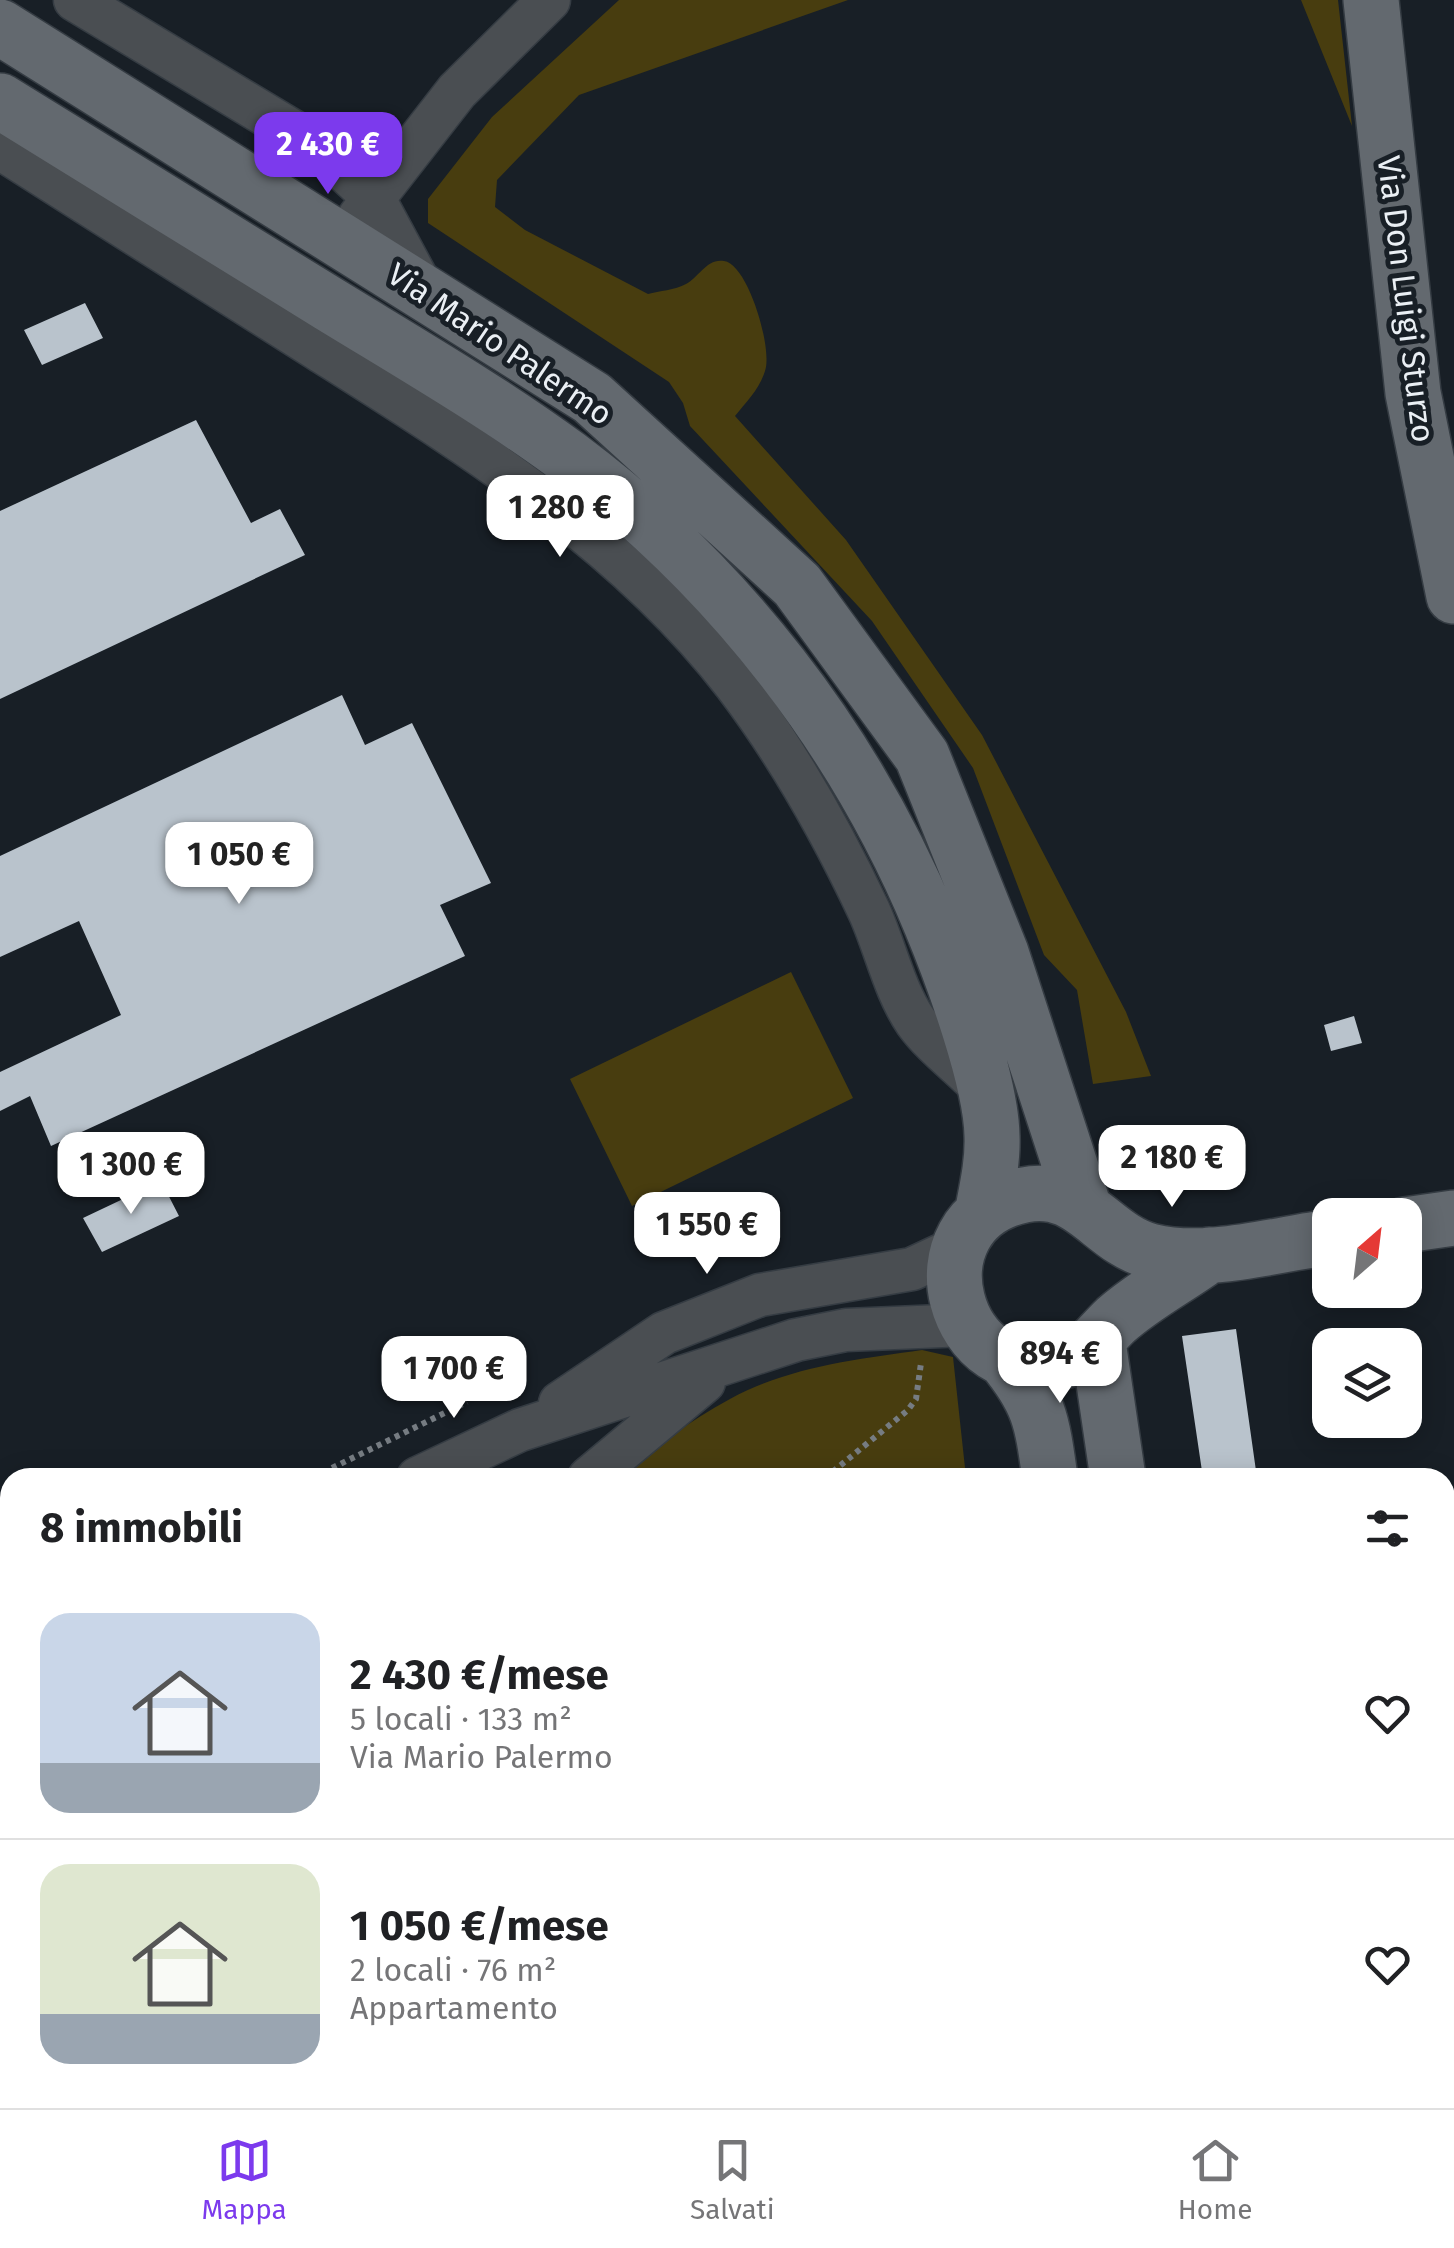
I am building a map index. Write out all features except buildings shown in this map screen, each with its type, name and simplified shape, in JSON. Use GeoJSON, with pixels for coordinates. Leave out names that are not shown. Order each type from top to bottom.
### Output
{"type":"FeatureCollection","features":[{"type":"Feature","properties":{"kind":"street"},"geometry":{"type":"LineString","coordinates":[[75,0],[316,144],[358,218],[456,91],[549,0]]}},
{"type":"Feature","properties":{"kind":"street","name":"Via Don Luigi Sturzo"},"geometry":{"type":"LineString","coordinates":[[1371,0],[1413,393],[1454,596]]}},
{"type":"Feature","properties":{"kind":"street","name":"Via Mario Palermo"},"geometry":{"type":"LineString","coordinates":[[0,27],[358,218],[423,290],[592,398],[797,585],[922,756],[1001,953],[1094,1214]]}},
{"type":"Feature","properties":{"kind":"street","name":"Via Mario Palermo"},"geometry":{"type":"LineString","coordinates":[[0,102],[478,396],[569,458],[711,583],[773,654],[877,812],[916,888],[946,960],[985,1091],[992,1136],[971,1230]]}},
{"type":"Feature","properties":{"kind":"street"},"geometry":{"type":"LineString","coordinates":[[0,148],[512,476],[600,545],[663,604],[733,682],[786,756],[835,838],[883,943],[907,1008],[918,1025],[985,1091]]}},
{"type":"Feature","properties":{"kind":"street"},"geometry":{"type":"LineString","coordinates":[[520,1430],[664,1333],[760,1295],[912,1269],[971,1230],[1009,1198],[1052,1194],[1094,1214],[1118,1238],[1151,1251],[1209,1255],[1312,1239]]}},
{"type":"Feature","properties":{"kind":"street"},"geometry":{"type":"LineString","coordinates":[[1094,1214],[1120,1249],[1125,1276],[1124,1294],[1106,1332],[1117,1468]]}},
{"type":"Feature","properties":{"kind":"street"},"geometry":{"type":"LineString","coordinates":[[1422,1223],[1454,1218]]}},
{"type":"Feature","properties":{"kind":"street"},"geometry":{"type":"LineString","coordinates":[[971,1230],[953,1287],[962,1336],[1030,1390],[1040,1414],[1048,1468]]}},
{"type":"Feature","properties":{"kind":"street"},"geometry":{"type":"LineString","coordinates":[[439,1468],[520,1430],[796,1340],[846,1330],[962,1336],[1028,1364],[1053,1364],[1078,1356],[1209,1255]]}},
{"type":"Feature","properties":{"kind":"street"},"geometry":{"type":"LineString","coordinates":[[599,1468],[728,1364]]}},
{"type":"Feature","properties":{"kind":"path"},"geometry":{"type":"LineString","coordinates":[[838,1468],[888,1428],[916,1399],[922,1350],[962,1336]]}},
{"type":"Feature","properties":{"kind":"path"},"geometry":{"type":"LineString","coordinates":[[332,1468],[467,1402]]}},
{"type":"Feature","properties":{"kind":"shaded area"},"geometry":{"type":"Polygon","coordinates":[[[619,0],[848,0],[579,95],[497,180],[495,207],[525,230],[648,294],[686,284],[718,261],[733,266],[742,276],[762,327],[767,360],[759,384],[735,416],[846,540],[982,735],[1126,1012],[1151,1076],[1093,1084],[1077,990],[1044,955],[973,768],[872,621],[690,426],[683,403],[669,382],[428,223],[428,199],[492,117],[619,0]]]}},
{"type":"Feature","properties":{"kind":"shaded area"},"geometry":{"type":"Polygon","coordinates":[[[1301,0],[1338,0],[1352,126],[1301,0]]]}},
{"type":"Feature","properties":{"kind":"shaded area"},"geometry":{"type":"Polygon","coordinates":[[[791,972],[853,1098],[632,1206],[570,1079],[791,972]]]}},
{"type":"Feature","properties":{"kind":"shaded area"},"geometry":{"type":"Polygon","coordinates":[[[922,1350],[953,1357],[965,1468],[629,1468],[686,1426],[752,1388],[824,1366],[922,1350]]]}}]}
